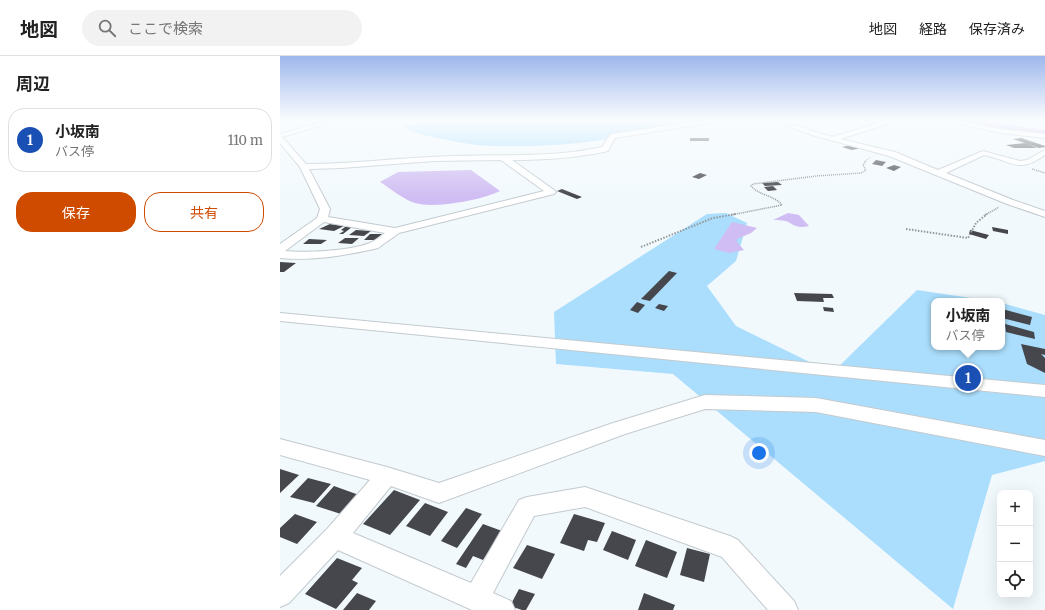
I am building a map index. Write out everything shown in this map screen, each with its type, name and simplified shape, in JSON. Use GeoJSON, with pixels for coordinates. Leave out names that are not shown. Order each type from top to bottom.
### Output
{"type":"FeatureCollection","features":[{"type":"Feature","properties":{"kind":"street"},"geometry":{"type":"LineString","coordinates":[[280,249],[322,219],[325,209],[304,166],[286,146]]}},
{"type":"Feature","properties":{"kind":"street"},"geometry":{"type":"LineString","coordinates":[[304,166],[329,167],[437,159],[566,156],[605,149],[607,146]]}},
{"type":"Feature","properties":{"kind":"street"},"geometry":{"type":"LineString","coordinates":[[861,146],[886,152],[1010,202],[1045,214]]}},
{"type":"Feature","properties":{"kind":"street"},"geometry":{"type":"LineString","coordinates":[[938,173],[983,154],[989,154],[1026,163],[1045,152]]}},
{"type":"Feature","properties":{"kind":"street"},"geometry":{"type":"LineString","coordinates":[[280,254],[301,256],[339,253],[374,246],[395,231],[551,192],[503,158]]}},
{"type":"Feature","properties":{"kind":"street"},"geometry":{"type":"LineString","coordinates":[[322,219],[395,231]]}},
{"type":"Feature","properties":{"kind":"street"},"geometry":{"type":"LineString","coordinates":[[280,317],[1045,392]]}},
{"type":"Feature","properties":{"kind":"street"},"geometry":{"type":"LineString","coordinates":[[280,447],[387,476],[439,493],[620,428],[705,402],[816,405],[1045,448]]}},
{"type":"Feature","properties":{"kind":"street"},"geometry":{"type":"LineString","coordinates":[[280,594],[335,537],[387,476]]}},
{"type":"Feature","properties":{"kind":"street"},"geometry":{"type":"LineString","coordinates":[[477,598],[527,508],[585,497],[730,548],[786,610]]}},
{"type":"Feature","properties":{"kind":"street"},"geometry":{"type":"LineString","coordinates":[[335,537],[502,610]]}},
{"type":"Feature","properties":{"kind":"path"},"geometry":{"type":"LineString","coordinates":[[641,247],[714,218],[733,213],[768,209],[782,205],[780,202],[758,193],[752,188],[751,186],[753,184],[809,177],[861,173],[866,170],[863,165],[868,158],[886,152]]}},
{"type":"Feature","properties":{"kind":"path"},"geometry":{"type":"LineString","coordinates":[[906,229],[968,238],[970,229],[976,222],[992,210],[1010,202]]}},
{"type":"Feature","properties":{"kind":"shaded area"},"geometry":{"type":"Polygon","coordinates":[[[471,170],[500,191],[482,198],[458,203],[423,205],[406,199],[380,182],[398,172],[471,170]]]}},
{"type":"Feature","properties":{"kind":"shaded area"},"geometry":{"type":"Polygon","coordinates":[[[726,213],[747,223],[736,261],[707,286],[736,326],[832,373],[917,290],[971,298],[931,298],[931,350],[1005,350],[1005,304],[1045,315],[1045,461],[992,475],[953,609],[673,374],[556,364],[554,312],[707,214],[726,213]]]}},
{"type":"Feature","properties":{"kind":"shaded area"},"geometry":{"type":"Polygon","coordinates":[[[788,213],[799,215],[809,226],[799,227],[786,221],[773,220],[788,213]]]}},
{"type":"Feature","properties":{"kind":"shaded area"},"geometry":{"type":"Polygon","coordinates":[[[732,222],[757,228],[751,233],[737,239],[737,242],[744,250],[729,253],[714,249],[732,222]]]}},
{"type":"Feature","properties":{"kind":"building"},"geometry":{"type":"Polygon","coordinates":[[[854,146],[862,148],[852,150],[842,147],[854,146]]]}},
{"type":"Feature","properties":{"kind":"building"},"geometry":{"type":"Polygon","coordinates":[[[1008,146],[1032,146],[1037,148],[1014,148],[1008,146]]]}},
{"type":"Feature","properties":{"kind":"building"},"geometry":{"type":"Polygon","coordinates":[[[1033,146],[1045,146],[1039,148],[1033,146]]]}},
{"type":"Feature","properties":{"kind":"building"},"geometry":{"type":"Polygon","coordinates":[[[876,160],[886,162],[882,166],[872,164],[876,160]]]}},
{"type":"Feature","properties":{"kind":"building"},"geometry":{"type":"Polygon","coordinates":[[[894,165],[901,167],[894,171],[886,168],[894,165]]]}},
{"type":"Feature","properties":{"kind":"building"},"geometry":{"type":"Polygon","coordinates":[[[700,173],[707,175],[699,179],[692,177],[700,173]]]}},
{"type":"Feature","properties":{"kind":"building"},"geometry":{"type":"Polygon","coordinates":[[[778,182],[782,185],[765,186],[762,183],[778,182]]]}},
{"type":"Feature","properties":{"kind":"building"},"geometry":{"type":"Polygon","coordinates":[[[773,186],[777,190],[768,191],[764,187],[773,186]]]}},
{"type":"Feature","properties":{"kind":"building"},"geometry":{"type":"Polygon","coordinates":[[[562,189],[582,197],[577,199],[557,191],[562,189]]]}},
{"type":"Feature","properties":{"kind":"building"},"geometry":{"type":"Polygon","coordinates":[[[330,224],[344,226],[334,231],[319,229],[330,224]]]}},
{"type":"Feature","properties":{"kind":"building"},"geometry":{"type":"Polygon","coordinates":[[[345,227],[352,227],[343,234],[339,234],[344,231],[341,230],[345,227]]]}},
{"type":"Feature","properties":{"kind":"building"},"geometry":{"type":"Polygon","coordinates":[[[992,227],[1008,230],[1008,234],[993,231],[992,227]]]}},
{"type":"Feature","properties":{"kind":"building"},"geometry":{"type":"Polygon","coordinates":[[[356,230],[371,231],[364,236],[349,235],[356,230]]]}},
{"type":"Feature","properties":{"kind":"building"},"geometry":{"type":"Polygon","coordinates":[[[970,230],[989,235],[986,239],[969,234],[970,230]]]}},
{"type":"Feature","properties":{"kind":"building"},"geometry":{"type":"Polygon","coordinates":[[[370,234],[382,234],[375,240],[364,240],[370,234]]]}},
{"type":"Feature","properties":{"kind":"building"},"geometry":{"type":"Polygon","coordinates":[[[345,238],[359,238],[352,244],[338,243],[345,238]]]}},
{"type":"Feature","properties":{"kind":"building"},"geometry":{"type":"Polygon","coordinates":[[[309,239],[327,240],[321,244],[303,244],[309,239]]]}},
{"type":"Feature","properties":{"kind":"building"},"geometry":{"type":"Polygon","coordinates":[[[280,262],[296,263],[284,272],[280,272],[280,262]]]}},
{"type":"Feature","properties":{"kind":"building"},"geometry":{"type":"Polygon","coordinates":[[[669,271],[677,273],[650,301],[641,299],[669,271]]]}},
{"type":"Feature","properties":{"kind":"building"},"geometry":{"type":"Polygon","coordinates":[[[794,293],[832,294],[834,298],[823,298],[824,302],[797,301],[794,293]]]}},
{"type":"Feature","properties":{"kind":"building"},"geometry":{"type":"Polygon","coordinates":[[[637,302],[645,305],[638,313],[630,310],[637,302]]]}},
{"type":"Feature","properties":{"kind":"building"},"geometry":{"type":"Polygon","coordinates":[[[659,304],[668,306],[664,311],[655,308],[659,304]]]}},
{"type":"Feature","properties":{"kind":"building"},"geometry":{"type":"Polygon","coordinates":[[[823,307],[833,308],[834,312],[824,311],[823,307]]]}},
{"type":"Feature","properties":{"kind":"building"},"geometry":{"type":"Polygon","coordinates":[[[1005,310],[1032,317],[1030,325],[1005,319],[1005,310]]]}},
{"type":"Feature","properties":{"kind":"building"},"geometry":{"type":"Polygon","coordinates":[[[1005,324],[1034,332],[1035,339],[1006,332],[1005,324]]]}},
{"type":"Feature","properties":{"kind":"building"},"geometry":{"type":"Polygon","coordinates":[[[1021,344],[1045,349],[1045,355],[1041,354],[1045,358],[1045,373],[1027,364],[1021,344]]]}},
{"type":"Feature","properties":{"kind":"building"},"geometry":{"type":"Polygon","coordinates":[[[280,469],[299,475],[280,493],[280,469]]]}},
{"type":"Feature","properties":{"kind":"building"},"geometry":{"type":"Polygon","coordinates":[[[308,478],[331,484],[314,503],[290,497],[308,478]]]}},
{"type":"Feature","properties":{"kind":"building"},"geometry":{"type":"Polygon","coordinates":[[[334,486],[359,495],[341,514],[316,506],[334,486]]]}},
{"type":"Feature","properties":{"kind":"building"},"geometry":{"type":"Polygon","coordinates":[[[394,490],[420,500],[390,535],[363,524],[394,490]]]}},
{"type":"Feature","properties":{"kind":"building"},"geometry":{"type":"Polygon","coordinates":[[[425,503],[448,512],[430,536],[406,526],[425,503]]]}},
{"type":"Feature","properties":{"kind":"building"},"geometry":{"type":"Polygon","coordinates":[[[466,508],[482,514],[457,548],[441,541],[466,508]]]}},
{"type":"Feature","properties":{"kind":"building"},"geometry":{"type":"Polygon","coordinates":[[[295,514],[317,522],[297,544],[280,537],[280,528],[295,514]]]}},
{"type":"Feature","properties":{"kind":"building"},"geometry":{"type":"Polygon","coordinates":[[[574,514],[605,523],[597,542],[588,540],[584,551],[560,543],[574,514]]]}},
{"type":"Feature","properties":{"kind":"building"},"geometry":{"type":"Polygon","coordinates":[[[483,524],[502,531],[483,560],[473,556],[466,568],[456,564],[483,524]]]}},
{"type":"Feature","properties":{"kind":"building"},"geometry":{"type":"Polygon","coordinates":[[[612,531],[636,540],[628,560],[603,550],[612,531]]]}},
{"type":"Feature","properties":{"kind":"building"},"geometry":{"type":"Polygon","coordinates":[[[646,540],[677,552],[667,578],[635,566],[646,540]]]}},
{"type":"Feature","properties":{"kind":"building"},"geometry":{"type":"Polygon","coordinates":[[[527,545],[555,554],[542,579],[513,568],[527,545]]]}},
{"type":"Feature","properties":{"kind":"building"},"geometry":{"type":"Polygon","coordinates":[[[687,548],[710,554],[704,582],[680,575],[687,548]]]}},
{"type":"Feature","properties":{"kind":"building"},"geometry":{"type":"Polygon","coordinates":[[[337,558],[362,568],[352,580],[358,583],[336,609],[305,594],[337,558]]]}},
{"type":"Feature","properties":{"kind":"building"},"geometry":{"type":"Polygon","coordinates":[[[519,589],[535,594],[526,610],[510,606],[519,589]]]}},
{"type":"Feature","properties":{"kind":"building"},"geometry":{"type":"Polygon","coordinates":[[[357,593],[376,601],[369,610],[343,610],[357,593]]]}},
{"type":"Feature","properties":{"kind":"building"},"geometry":{"type":"Polygon","coordinates":[[[644,593],[675,605],[673,610],[638,610],[644,593]]]}},
{"type":"Feature","properties":{"kind":"place","name":"小坂南"},"geometry":{"type":"Point","coordinates":[968,378]}}]}
